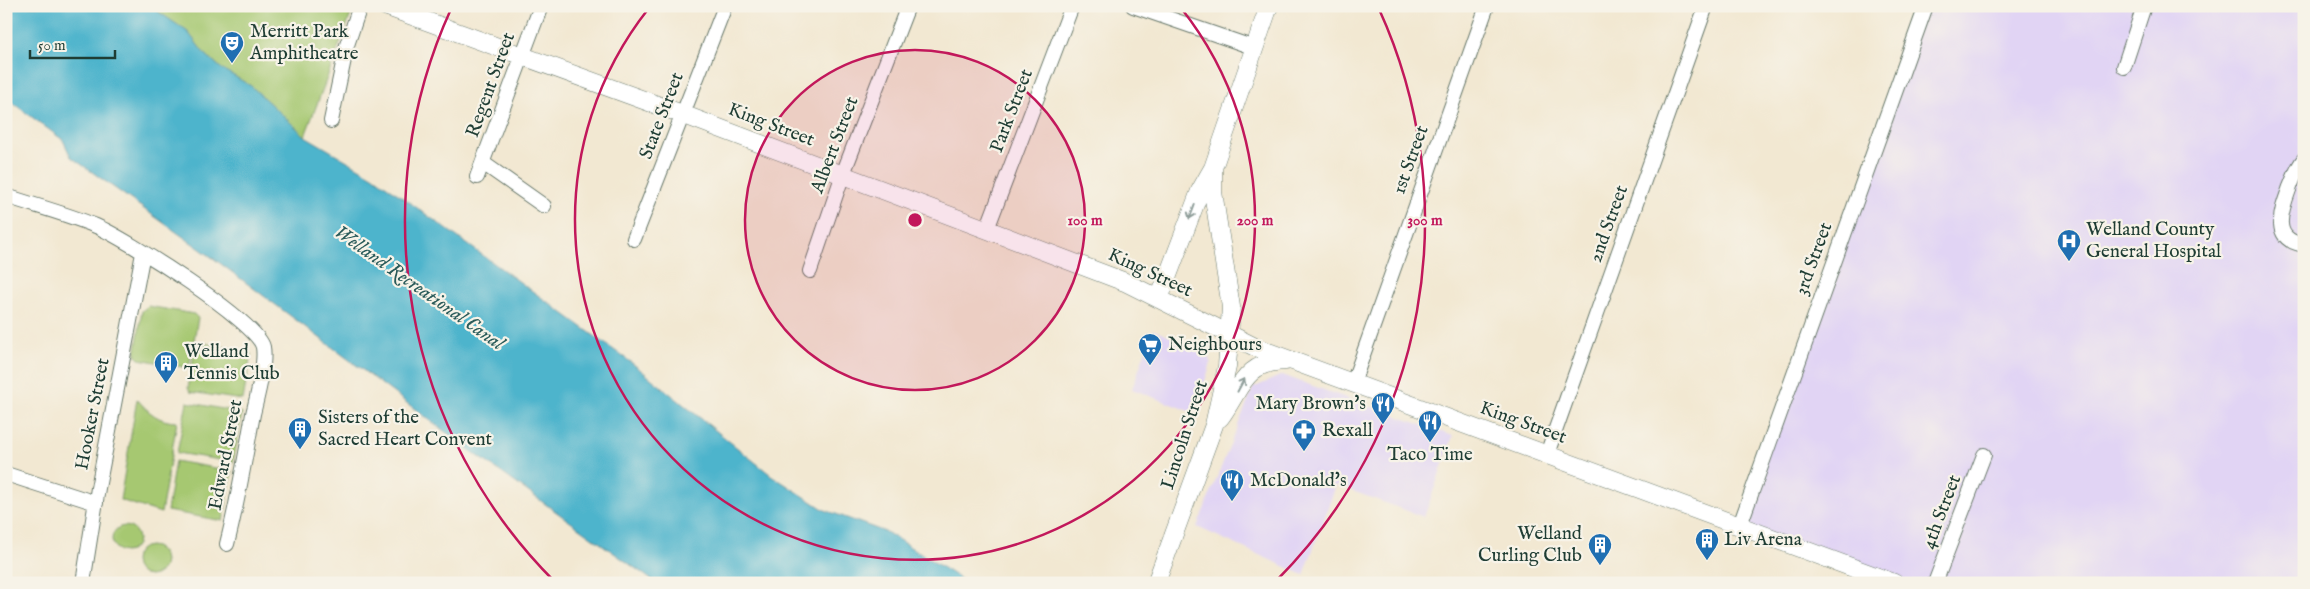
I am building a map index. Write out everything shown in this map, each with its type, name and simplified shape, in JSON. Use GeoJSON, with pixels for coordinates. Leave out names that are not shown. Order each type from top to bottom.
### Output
{"type":"FeatureCollection","features":[{"type":"Feature","properties":{"kind":"main road","name":"King Street"},"geometry":{"type":"LineString","coordinates":[[385,6],[522,54],[843,174],[1118,280],[1230,335],[1292,361],[1894,583]]}},
{"type":"Feature","properties":{"kind":"main road","name":"Lincoln Street"},"geometry":{"type":"LineString","coordinates":[[1156,583],[1214,425],[1224,385],[1230,335],[1231,307],[1214,192],[1213,168],[1269,6]]}},
{"type":"Feature","properties":{"kind":"main road"},"geometry":{"type":"LineString","coordinates":[[1159,299],[1200,191],[1213,168]]}},
{"type":"Feature","properties":{"kind":"main road"},"geometry":{"type":"LineString","coordinates":[[1214,425],[1250,372],[1266,362],[1292,361]]}},
{"type":"Feature","properties":{"kind":"street"},"geometry":{"type":"LineString","coordinates":[[331,121],[347,45],[360,6]]}},
{"type":"Feature","properties":{"kind":"street","name":"Regent Street"},"geometry":{"type":"LineString","coordinates":[[477,177],[541,6]]}},
{"type":"Feature","properties":{"kind":"street","name":"State Street"},"geometry":{"type":"LineString","coordinates":[[634,240],[725,6]]}},
{"type":"Feature","properties":{"kind":"street","name":"Albert Street"},"geometry":{"type":"LineString","coordinates":[[810,271],[843,174],[908,6]]}},
{"type":"Feature","properties":{"kind":"street","name":"Park Street"},"geometry":{"type":"LineString","coordinates":[[987,229],[1072,6]]}},
{"type":"Feature","properties":{"kind":"street"},"geometry":{"type":"LineString","coordinates":[[1133,6],[1254,48]]}},
{"type":"Feature","properties":{"kind":"street","name":"1st Street"},"geometry":{"type":"LineString","coordinates":[[1353,383],[1487,6]]}},
{"type":"Feature","properties":{"kind":"street","name":"2nd Street"},"geometry":{"type":"LineString","coordinates":[[1547,454],[1706,6]]}},
{"type":"Feature","properties":{"kind":"street","name":"3rd Street"},"geometry":{"type":"LineString","coordinates":[[1740,525],[1926,6]]}},
{"type":"Feature","properties":{"kind":"street"},"geometry":{"type":"LineString","coordinates":[[2124,67],[2144,6]]}},
{"type":"Feature","properties":{"kind":"street"},"geometry":{"type":"LineString","coordinates":[[2304,158],[2280,218],[2285,235],[2296,243],[2304,245]]}},
{"type":"Feature","properties":{"kind":"street"},"geometry":{"type":"LineString","coordinates":[[483,163],[544,206]]}},
{"type":"Feature","properties":{"kind":"street","name":"Edward Street"},"geometry":{"type":"LineString","coordinates":[[6,196],[96,226],[143,253],[242,322],[260,340],[263,349],[257,395],[236,507],[227,544]]}},
{"type":"Feature","properties":{"kind":"street","name":"Hooker Street"},"geometry":{"type":"LineString","coordinates":[[82,583],[143,253]]}},
{"type":"Feature","properties":{"kind":"street","name":"4th Street"},"geometry":{"type":"LineString","coordinates":[[1935,583],[1984,455]]}},
{"type":"Feature","properties":{"kind":"street"},"geometry":{"type":"LineString","coordinates":[[6,474],[96,503]]}},
{"type":"Feature","properties":{"kind":"shaded area","name":"Welland County General Hospital"},"geometry":{"type":"Polygon","coordinates":[[[1926,6],[2304,6],[2304,583],[1894,583],[1740,525],[1926,6]]]}},
{"type":"Feature","properties":{"kind":"shaded area"},"geometry":{"type":"Polygon","coordinates":[[[1153,330],[1201,348],[1209,354],[1211,363],[1194,413],[1132,389],[1153,330]]]}},
{"type":"Feature","properties":{"kind":"shaded area"},"geometry":{"type":"Polygon","coordinates":[[[1282,375],[1453,436],[1424,517],[1336,485],[1304,575],[1197,527],[1253,388],[1282,375]]]}},
{"type":"Feature","properties":{"kind":"green space"},"geometry":{"type":"Polygon","coordinates":[[[150,6],[346,6],[353,9],[305,136],[251,86],[222,69],[203,52],[188,32],[150,6]]]}},
{"type":"Feature","properties":{"kind":"green space"},"geometry":{"type":"Polygon","coordinates":[[[148,306],[194,314],[198,318],[189,368],[139,359],[135,355],[142,311],[148,306]]]}},
{"type":"Feature","properties":{"kind":"green space"},"geometry":{"type":"Polygon","coordinates":[[[196,342],[248,351],[251,354],[243,400],[190,392],[188,388],[196,342]]]}},
{"type":"Feature","properties":{"kind":"green space"},"geometry":{"type":"Polygon","coordinates":[[[137,399],[145,408],[159,418],[177,422],[161,513],[120,500],[137,399]]]}},
{"type":"Feature","properties":{"kind":"green space"},"geometry":{"type":"Polygon","coordinates":[[[187,402],[242,413],[233,462],[177,453],[187,402]]]}},
{"type":"Feature","properties":{"kind":"green space"},"geometry":{"type":"Polygon","coordinates":[[[175,461],[232,471],[223,521],[167,511],[175,461]]]}},
{"type":"Feature","properties":{"kind":"green space"},"geometry":{"type":"Polygon","coordinates":[[[125,526],[134,530],[138,539],[134,548],[125,552],[116,548],[112,539],[116,530],[125,526]]]}},
{"type":"Feature","properties":{"kind":"green space"},"geometry":{"type":"Polygon","coordinates":[[[150,546],[161,550],[165,561],[161,572],[150,576],[139,572],[135,561],[139,550],[150,546]]]}},
{"type":"Feature","properties":{"kind":"water","name":"Welland Recreational Canal"},"geometry":{"type":"Polygon","coordinates":[[[6,6],[150,6],[188,32],[203,52],[222,69],[251,86],[305,136],[373,176],[632,363],[771,475],[825,510],[888,533],[967,583],[656,583],[471,451],[217,261],[71,157],[63,140],[6,98],[6,6]]]}},
{"type":"Feature","properties":{"kind":"place","name":"Merritt Park Amphitheatre"},"geometry":{"type":"Point","coordinates":[232,64]}},
{"type":"Feature","properties":{"kind":"place","name":"Welland County General Hospital"},"geometry":{"type":"Point","coordinates":[2069,262]}},
{"type":"Feature","properties":{"kind":"place","name":"Neighbours"},"geometry":{"type":"Point","coordinates":[1150,366]}},
{"type":"Feature","properties":{"kind":"place","name":"Welland Tennis Club"},"geometry":{"type":"Point","coordinates":[166,384]}},
{"type":"Feature","properties":{"kind":"place","name":"Mary Brown's"},"geometry":{"type":"Point","coordinates":[1383,425]}},
{"type":"Feature","properties":{"kind":"place","name":"Taco Time"},"geometry":{"type":"Point","coordinates":[1430,443]}},
{"type":"Feature","properties":{"kind":"place","name":"Sisters of the Sacred Heart Convent"},"geometry":{"type":"Point","coordinates":[300,450]}},
{"type":"Feature","properties":{"kind":"place","name":"Rexall"},"geometry":{"type":"Point","coordinates":[1304,452]}},
{"type":"Feature","properties":{"kind":"place","name":"McDonald's"},"geometry":{"type":"Point","coordinates":[1232,502]}},
{"type":"Feature","properties":{"kind":"place","name":"Liv Arena"},"geometry":{"type":"Point","coordinates":[1707,561]}},
{"type":"Feature","properties":{"kind":"place","name":"Welland Curling Club"},"geometry":{"type":"Point","coordinates":[1600,566]}}]}
